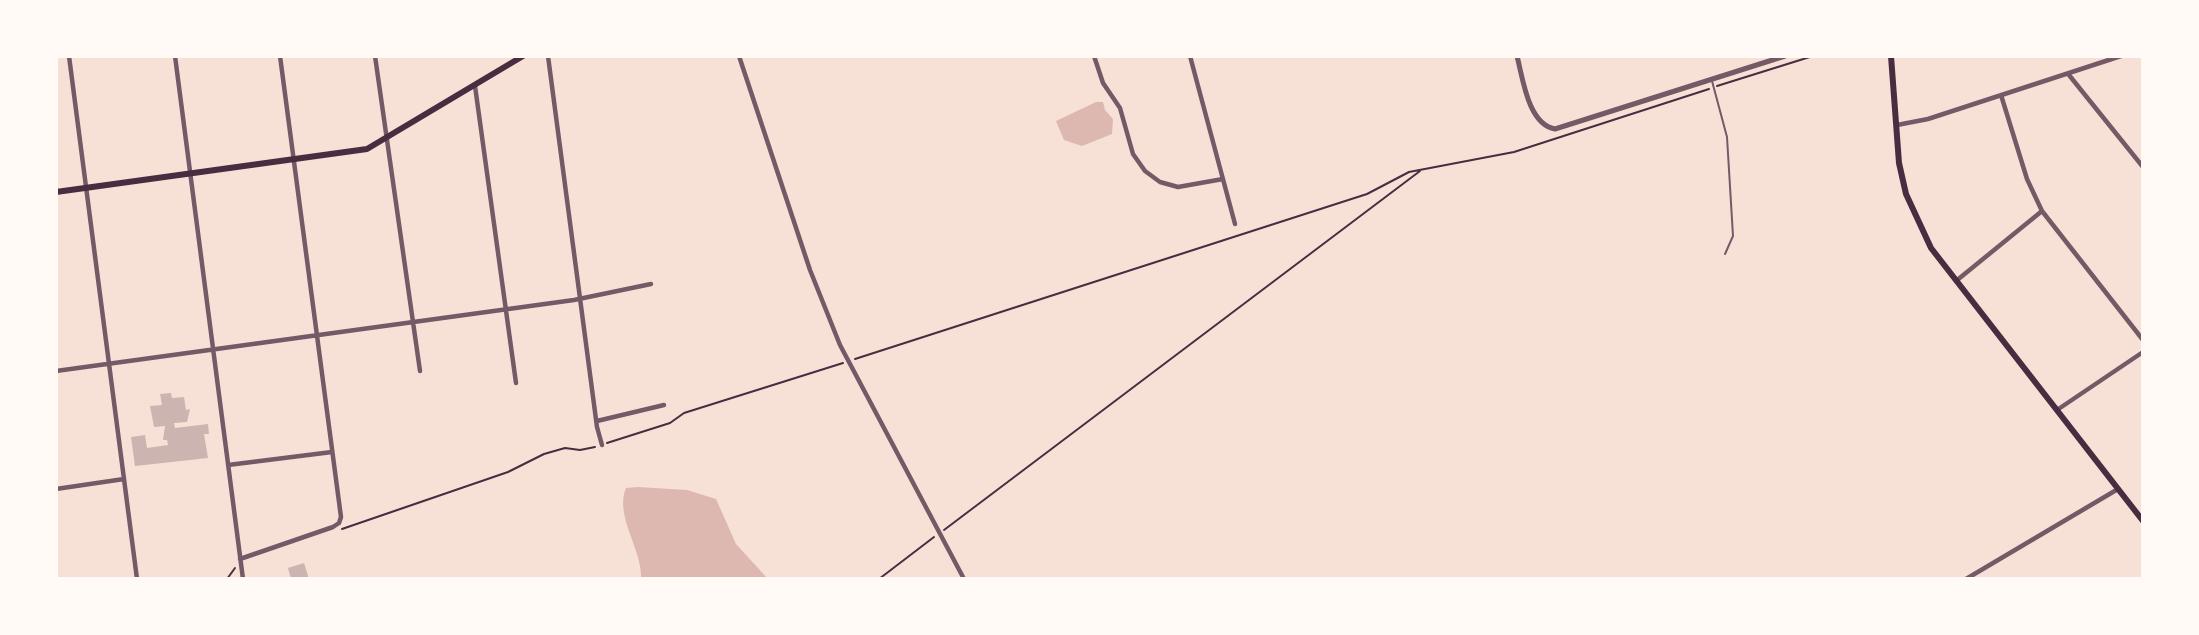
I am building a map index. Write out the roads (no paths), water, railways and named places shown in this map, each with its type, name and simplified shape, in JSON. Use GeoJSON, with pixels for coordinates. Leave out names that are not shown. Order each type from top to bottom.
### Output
{"type":"FeatureCollection","features":[{"type":"Feature","properties":{"kind":"main road"},"geometry":{"type":"LineString","coordinates":[[56,192],[358,151],[388,139],[523,56]]}},
{"type":"Feature","properties":{"kind":"main road"},"geometry":{"type":"LineString","coordinates":[[1891,56],[1896,125],[1906,194],[1931,248],[2143,522]]}},
{"type":"Feature","properties":{"kind":"street"},"geometry":{"type":"LineString","coordinates":[[69,56],[137,579]]}},
{"type":"Feature","properties":{"kind":"street"},"geometry":{"type":"LineString","coordinates":[[175,56],[243,579]]}},
{"type":"Feature","properties":{"kind":"street"},"geometry":{"type":"LineString","coordinates":[[241,562],[333,527],[340,522],[341,515],[280,56]]}},
{"type":"Feature","properties":{"kind":"street"},"geometry":{"type":"LineString","coordinates":[[375,56],[420,371]]}},
{"type":"Feature","properties":{"kind":"street"},"geometry":{"type":"LineString","coordinates":[[548,56],[602,445]]}},
{"type":"Feature","properties":{"kind":"street"},"geometry":{"type":"LineString","coordinates":[[739,56],[810,270],[848,362],[964,579]]}},
{"type":"Feature","properties":{"kind":"street"},"geometry":{"type":"LineString","coordinates":[[1094,56],[1103,83],[1120,108],[1133,154],[1150,175],[1178,187],[1223,180]]}},
{"type":"Feature","properties":{"kind":"street"},"geometry":{"type":"LineString","coordinates":[[1190,56],[1235,224]]}},
{"type":"Feature","properties":{"kind":"street"},"geometry":{"type":"LineString","coordinates":[[1517,56],[1535,114],[1544,125],[1564,128],[1785,56]]}},
{"type":"Feature","properties":{"kind":"street"},"geometry":{"type":"LineString","coordinates":[[1896,125],[1928,118],[2069,75],[2122,56]]}},
{"type":"Feature","properties":{"kind":"street"},"geometry":{"type":"LineString","coordinates":[[2069,75],[2143,167]]}},
{"type":"Feature","properties":{"kind":"street"},"geometry":{"type":"LineString","coordinates":[[475,86],[516,383]]}},
{"type":"Feature","properties":{"kind":"street"},"geometry":{"type":"LineString","coordinates":[[2001,95],[2027,179],[2042,211],[2143,340]]}},
{"type":"Feature","properties":{"kind":"street"},"geometry":{"type":"LineString","coordinates":[[1955,281],[2042,211]]}},
{"type":"Feature","properties":{"kind":"street"},"geometry":{"type":"LineString","coordinates":[[56,371],[506,309],[651,284]]}},
{"type":"Feature","properties":{"kind":"street"},"geometry":{"type":"LineString","coordinates":[[2056,410],[2143,352]]}},
{"type":"Feature","properties":{"kind":"street"},"geometry":{"type":"LineString","coordinates":[[597,421],[664,405]]}},
{"type":"Feature","properties":{"kind":"street"},"geometry":{"type":"LineString","coordinates":[[228,465],[332,452]]}},
{"type":"Feature","properties":{"kind":"street"},"geometry":{"type":"LineString","coordinates":[[56,489],[124,479]]}},
{"type":"Feature","properties":{"kind":"street"},"geometry":{"type":"LineString","coordinates":[[1966,579],[2118,489]]}},
{"type":"Feature","properties":{"kind":"lane"},"geometry":{"type":"LineString","coordinates":[[1712,80],[1727,137],[1733,236],[1725,254]]}}]}
